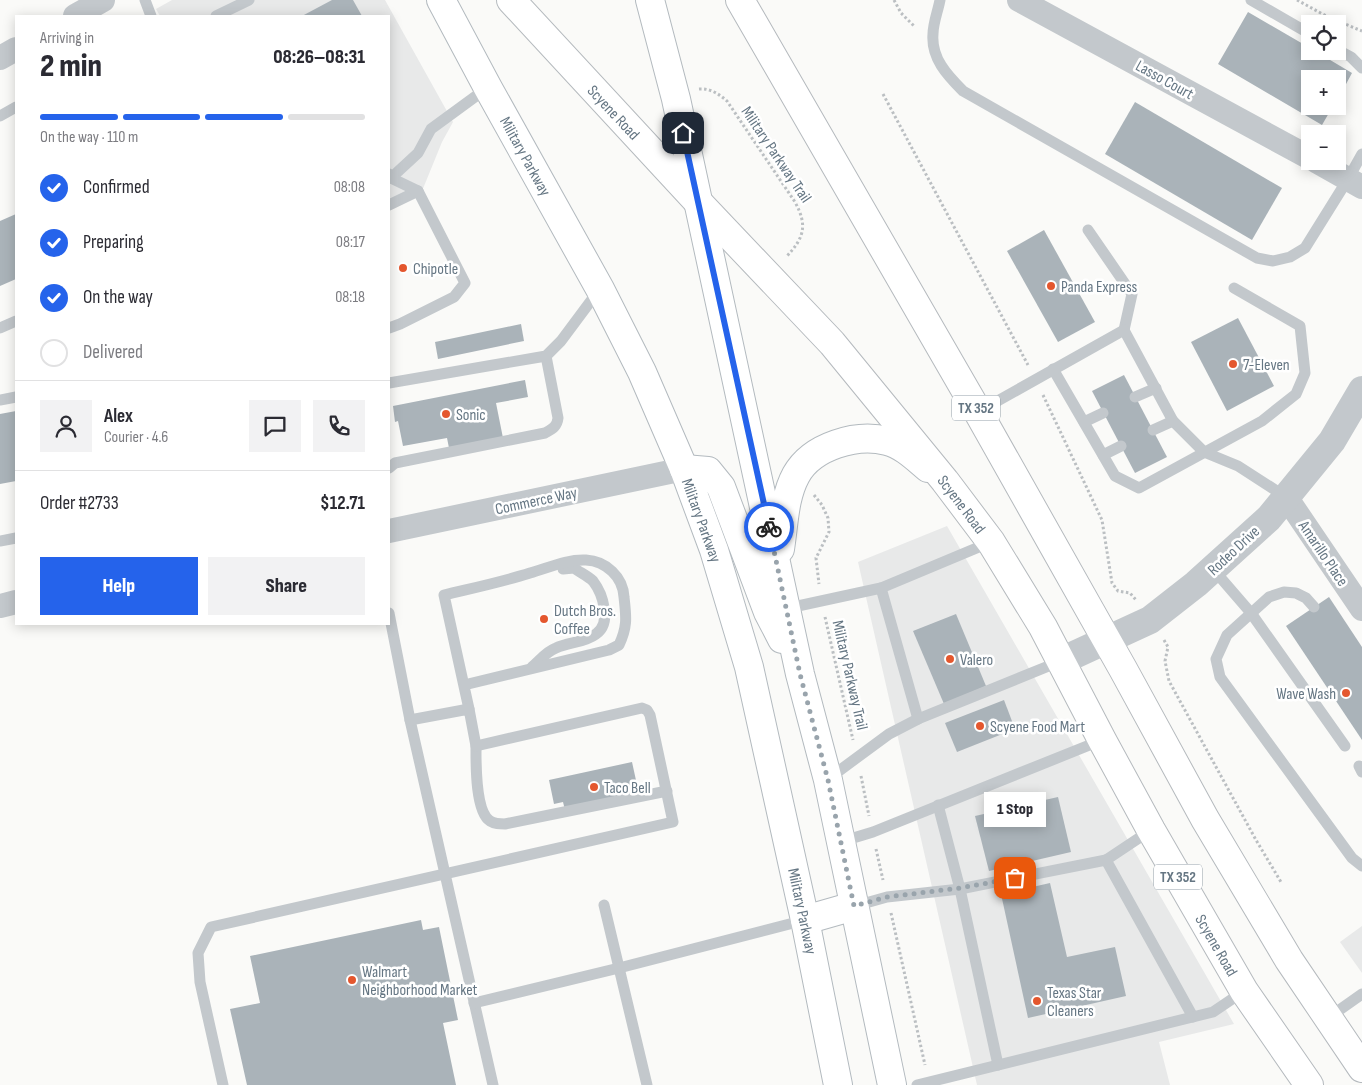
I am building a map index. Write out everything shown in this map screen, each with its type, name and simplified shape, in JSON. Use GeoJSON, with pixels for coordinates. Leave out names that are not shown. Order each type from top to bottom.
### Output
{"type":"FeatureCollection","features":[{"type":"Feature","properties":{"kind":"main road","name":"Military Parkway"},"geometry":{"type":"LineString","coordinates":[[441,0],[600,289],[642,372],[684,470],[714,550],[748,667],[806,920],[838,1085]]}},
{"type":"Feature","properties":{"kind":"main road","name":"Scyene Road"},"geometry":{"type":"LineString","coordinates":[[511,0],[832,343],[945,481],[991,542],[1043,628],[1151,830],[1244,991],[1309,1085]]}},
{"type":"Feature","properties":{"kind":"main road"},"geometry":{"type":"LineString","coordinates":[[650,0],[676,98],[778,568]]}},
{"type":"Feature","properties":{"kind":"main road","name":"TX 352"},"geometry":{"type":"LineString","coordinates":[[740,0],[978,412],[1210,828],[1289,960],[1362,1068]]}},
{"type":"Feature","properties":{"kind":"main road"},"geometry":{"type":"LineString","coordinates":[[777,610],[778,568],[788,494],[797,474],[808,461],[823,449],[842,441],[860,439],[886,440],[901,446],[945,481]]}},
{"type":"Feature","properties":{"kind":"main road"},"geometry":{"type":"LineString","coordinates":[[684,470],[708,471],[721,487],[777,610],[800,674],[828,780],[892,1085]]}},
{"type":"Feature","properties":{"kind":"main road"},"geometry":{"type":"LineString","coordinates":[[806,920],[854,906]]}},
{"type":"Feature","properties":{"kind":"street"},"geometry":{"type":"LineString","coordinates":[[77,15],[104,0]]}},
{"type":"Feature","properties":{"kind":"street","name":"Lasso Court"},"geometry":{"type":"LineString","coordinates":[[1019,0],[1301,153]]}},
{"type":"Feature","properties":{"kind":"street"},"geometry":{"type":"LineString","coordinates":[[0,58],[15,50]]}},
{"type":"Feature","properties":{"kind":"street"},"geometry":{"type":"LineString","coordinates":[[1332,170],[1355,183]]}},
{"type":"Feature","properties":{"kind":"street","name":"Rodeo Drive"},"geometry":{"type":"LineString","coordinates":[[1061,661],[1150,620],[1213,569],[1268,518],[1286,497],[1332,441],[1362,390]]}},
{"type":"Feature","properties":{"kind":"street","name":"Commerce Way"},"geometry":{"type":"LineString","coordinates":[[390,531],[684,470]]}},
{"type":"Feature","properties":{"kind":"street","name":"Amarillo Place"},"geometry":{"type":"LineString","coordinates":[[1286,497],[1362,609]]}},
{"type":"Feature","properties":{"kind":"street"},"geometry":{"type":"LineString","coordinates":[[0,606],[15,602]]}},
{"type":"Feature","properties":{"kind":"lane"},"geometry":{"type":"LineString","coordinates":[[145,0],[151,15]]}},
{"type":"Feature","properties":{"kind":"lane"},"geometry":{"type":"LineString","coordinates":[[218,15],[249,0]]}},
{"type":"Feature","properties":{"kind":"lane"},"geometry":{"type":"LineString","coordinates":[[940,0],[933,35],[936,56],[945,74],[963,91],[1257,258],[1273,261],[1290,258],[1305,248],[1355,183],[1362,154]]}},
{"type":"Feature","properties":{"kind":"lane"},"geometry":{"type":"LineString","coordinates":[[1251,0],[1301,29]]}},
{"type":"Feature","properties":{"kind":"lane"},"geometry":{"type":"LineString","coordinates":[[1346,55],[1362,68]]}},
{"type":"Feature","properties":{"kind":"lane"},"geometry":{"type":"LineString","coordinates":[[390,328],[454,297],[465,283],[418,191],[390,176],[418,153],[432,129],[488,88]]}},
{"type":"Feature","properties":{"kind":"lane"},"geometry":{"type":"LineString","coordinates":[[0,116],[15,108]]}},
{"type":"Feature","properties":{"kind":"lane"},"geometry":{"type":"LineString","coordinates":[[390,205],[418,191]]}},
{"type":"Feature","properties":{"kind":"lane"},"geometry":{"type":"LineString","coordinates":[[1088,230],[1132,294],[1124,330],[1173,420],[1204,452],[1238,466],[1286,497]]}},
{"type":"Feature","properties":{"kind":"lane"},"geometry":{"type":"LineString","coordinates":[[1053,369],[1115,476],[1139,488],[1262,421],[1296,394],[1304,373],[1300,326],[1234,288]]}},
{"type":"Feature","properties":{"kind":"lane"},"geometry":{"type":"LineString","coordinates":[[390,383],[546,356],[561,341],[600,289]]}},
{"type":"Feature","properties":{"kind":"lane"},"geometry":{"type":"LineString","coordinates":[[0,328],[15,321]]}},
{"type":"Feature","properties":{"kind":"lane"},"geometry":{"type":"LineString","coordinates":[[978,412],[1124,330]]}},
{"type":"Feature","properties":{"kind":"lane"},"geometry":{"type":"LineString","coordinates":[[391,464],[545,434],[554,428],[558,424],[558,418],[546,356]]}},
{"type":"Feature","properties":{"kind":"lane"},"geometry":{"type":"LineString","coordinates":[[1136,397],[1156,388]]}},
{"type":"Feature","properties":{"kind":"lane"},"geometry":{"type":"LineString","coordinates":[[0,400],[15,397]]}},
{"type":"Feature","properties":{"kind":"lane"},"geometry":{"type":"LineString","coordinates":[[1084,422],[1104,413]]}},
{"type":"Feature","properties":{"kind":"lane"},"geometry":{"type":"LineString","coordinates":[[1153,430],[1173,420]]}},
{"type":"Feature","properties":{"kind":"lane"},"geometry":{"type":"LineString","coordinates":[[1103,455],[1121,446]]}},
{"type":"Feature","properties":{"kind":"lane"},"geometry":{"type":"LineString","coordinates":[[0,541],[15,538]]}},
{"type":"Feature","properties":{"kind":"lane"},"geometry":{"type":"LineString","coordinates":[[777,610],[881,588],[991,542]]}},
{"type":"Feature","properties":{"kind":"lane"},"geometry":{"type":"LineString","coordinates":[[464,686],[530,668],[609,650],[619,645],[624,635],[627,618],[624,588],[607,566],[587,560],[564,562],[529,574],[444,595],[476,746],[476,781],[484,812],[490,821],[496,824],[667,791]]}},
{"type":"Feature","properties":{"kind":"lane"},"geometry":{"type":"LineString","coordinates":[[529,574],[574,568],[592,580],[604,608],[604,622],[598,633],[588,639],[554,648],[530,668]]}},
{"type":"Feature","properties":{"kind":"lane"},"geometry":{"type":"LineString","coordinates":[[1213,569],[1251,613],[1345,746]]}},
{"type":"Feature","properties":{"kind":"lane"},"geometry":{"type":"LineString","coordinates":[[881,588],[918,719]]}},
{"type":"Feature","properties":{"kind":"lane"},"geometry":{"type":"LineString","coordinates":[[1314,607],[1306,598],[1296,593],[1284,592],[1269,597],[1227,635],[1216,659],[1220,677],[1352,858],[1362,866]]}},
{"type":"Feature","properties":{"kind":"lane"},"geometry":{"type":"LineString","coordinates":[[390,618],[410,720],[493,1085]]}},
{"type":"Feature","properties":{"kind":"lane"},"geometry":{"type":"LineString","coordinates":[[828,780],[889,734],[918,719],[1061,661]]}},
{"type":"Feature","properties":{"kind":"lane"},"geometry":{"type":"LineString","coordinates":[[223,1085],[200,982],[198,953],[212,927],[673,822],[650,715],[647,710],[642,708],[476,746]]}},
{"type":"Feature","properties":{"kind":"lane"},"geometry":{"type":"LineString","coordinates":[[410,720],[469,709]]}},
{"type":"Feature","properties":{"kind":"lane"},"geometry":{"type":"LineString","coordinates":[[840,842],[872,832],[1102,740]]}},
{"type":"Feature","properties":{"kind":"lane"},"geometry":{"type":"LineString","coordinates":[[938,805],[960,888],[998,1065]]}},
{"type":"Feature","properties":{"kind":"lane"},"geometry":{"type":"LineString","coordinates":[[854,906],[887,897],[960,888],[1106,860],[1151,830]]}},
{"type":"Feature","properties":{"kind":"lane"},"geometry":{"type":"LineString","coordinates":[[1106,860],[1193,1017]]}},
{"type":"Feature","properties":{"kind":"lane"},"geometry":{"type":"LineString","coordinates":[[604,905],[647,1085]]}},
{"type":"Feature","properties":{"kind":"lane"},"geometry":{"type":"LineString","coordinates":[[474,1003],[806,920]]}},
{"type":"Feature","properties":{"kind":"lane"},"geometry":{"type":"LineString","coordinates":[[918,1085],[1213,1012],[1244,991]]}},
{"type":"Feature","properties":{"kind":"lane"},"geometry":{"type":"LineString","coordinates":[[1327,1018],[1362,994]]}},
{"type":"Feature","properties":{"kind":"path"},"geometry":{"type":"LineString","coordinates":[[894,0],[909,22],[921,32],[933,35]]}},
{"type":"Feature","properties":{"kind":"path"},"geometry":{"type":"LineString","coordinates":[[1297,0],[1328,17],[1362,31]]}},
{"type":"Feature","properties":{"kind":"path","name":"Military Parkway Trail"},"geometry":{"type":"LineString","coordinates":[[697,89],[704,88],[719,94],[727,101],[803,216],[803,234],[785,258]]}},
{"type":"Feature","properties":{"kind":"path"},"geometry":{"type":"LineString","coordinates":[[883,94],[1036,379],[1102,520],[1112,583],[1118,591],[1130,593],[1134,598]]}},
{"type":"Feature","properties":{"kind":"path","name":"Military Parkway Trail"},"geometry":{"type":"LineString","coordinates":[[797,474],[822,505],[828,518],[829,532],[816,558],[821,602],[929,1082]]}},
{"type":"Feature","properties":{"kind":"path"},"geometry":{"type":"LineString","coordinates":[[1168,646],[1165,661],[1169,681],[1281,882]]}},
{"type":"Feature","properties":{"kind":"shaded area"},"geometry":{"type":"Polygon","coordinates":[[[172,0],[385,0],[453,122],[442,142],[420,196],[390,208],[390,15],[159,15],[156,9],[172,0]]]}},
{"type":"Feature","properties":{"kind":"shaded area"},"geometry":{"type":"Polygon","coordinates":[[[947,526],[1234,1024],[1159,1042],[1170,1085],[977,1085],[858,562],[947,526]]]}},
{"type":"Feature","properties":{"kind":"shaded area"},"geometry":{"type":"Polygon","coordinates":[[[1362,926],[1362,973],[1340,942],[1362,926]]]}},
{"type":"Feature","properties":{"kind":"building"},"geometry":{"type":"Polygon","coordinates":[[[332,0],[353,0],[361,15],[304,15],[332,0]]]}},
{"type":"Feature","properties":{"kind":"building"},"geometry":{"type":"Polygon","coordinates":[[[1248,12],[1301,43],[1301,60],[1330,60],[1352,73],[1346,84],[1346,70],[1301,70],[1301,113],[1218,64],[1248,12]]]}},
{"type":"Feature","properties":{"kind":"building"},"geometry":{"type":"Polygon","coordinates":[[[1135,102],[1282,188],[1252,240],[1105,154],[1135,102]]]}},
{"type":"Feature","properties":{"kind":"building"},"geometry":{"type":"Polygon","coordinates":[[[1305,115],[1328,115],[1322,125],[1305,115]]]}},
{"type":"Feature","properties":{"kind":"building"},"geometry":{"type":"Polygon","coordinates":[[[15,214],[15,279],[0,286],[0,221],[15,214]]]}},
{"type":"Feature","properties":{"kind":"building","name":"Panda Express"},"geometry":{"type":"Polygon","coordinates":[[[1044,230],[1095,322],[1058,342],[1007,251],[1044,230]]]}},
{"type":"Feature","properties":{"kind":"building","name":"7-Eleven"},"geometry":{"type":"Polygon","coordinates":[[[1238,318],[1274,386],[1227,411],[1191,342],[1238,318]]]}},
{"type":"Feature","properties":{"kind":"building"},"geometry":{"type":"Polygon","coordinates":[[[521,324],[524,341],[438,359],[435,342],[521,324]]]}},
{"type":"Feature","properties":{"kind":"building"},"geometry":{"type":"Polygon","coordinates":[[[1124,375],[1167,457],[1135,473],[1092,391],[1124,375]]]}},
{"type":"Feature","properties":{"kind":"building","name":"Sonic"},"geometry":{"type":"Polygon","coordinates":[[[525,380],[528,397],[496,403],[503,438],[449,448],[447,438],[403,446],[398,421],[395,422],[393,406],[525,380]]]}},
{"type":"Feature","properties":{"kind":"building"},"geometry":{"type":"Polygon","coordinates":[[[15,411],[15,481],[0,484],[0,414],[15,411]]]}},
{"type":"Feature","properties":{"kind":"building","name":"Wave Wash"},"geometry":{"type":"Polygon","coordinates":[[[1329,597],[1362,647],[1362,740],[1286,626],[1329,597]]]}},
{"type":"Feature","properties":{"kind":"building","name":"Valero"},"geometry":{"type":"Polygon","coordinates":[[[956,614],[986,686],[944,704],[913,631],[956,614]]]}},
{"type":"Feature","properties":{"kind":"building","name":"Scyene Food Mart"},"geometry":{"type":"Polygon","coordinates":[[[1004,700],[1015,729],[957,752],[945,723],[1004,700]]]}},
{"type":"Feature","properties":{"kind":"building","name":"Taco Bell"},"geometry":{"type":"Polygon","coordinates":[[[632,762],[639,794],[565,810],[563,802],[554,804],[549,780],[632,762]]]}},
{"type":"Feature","properties":{"kind":"building"},"geometry":{"type":"Polygon","coordinates":[[[1058,797],[1071,852],[989,871],[975,816],[1058,797]]]}},
{"type":"Feature","properties":{"kind":"building"},"geometry":{"type":"Polygon","coordinates":[[[1050,883],[1067,957],[1115,947],[1126,996],[1028,1018],[1001,894],[1050,883]]]}},
{"type":"Feature","properties":{"kind":"building","name":"Walmart Neighborhood Market"},"geometry":{"type":"Polygon","coordinates":[[[421,920],[423,930],[439,927],[458,1020],[443,1023],[456,1085],[247,1085],[230,1009],[260,1003],[250,956],[421,920]]]}},
{"type":"Feature","properties":{"kind":"way so far"},"geometry":{"type":"LineString","coordinates":[[769,527],[800,674],[828,780],[854,906],[887,897],[960,888],[1015,878]]}},
{"type":"Feature","properties":{"kind":"place","name":"Chipotle"},"geometry":{"type":"Point","coordinates":[403,268]}},
{"type":"Feature","properties":{"kind":"place","name":"Panda Express"},"geometry":{"type":"Point","coordinates":[1051,286]}},
{"type":"Feature","properties":{"kind":"place","name":"7-Eleven"},"geometry":{"type":"Point","coordinates":[1233,364]}},
{"type":"Feature","properties":{"kind":"place","name":"Sonic"},"geometry":{"type":"Point","coordinates":[446,414]}},
{"type":"Feature","properties":{"kind":"place","name":"Dutch Bros. Coffee"},"geometry":{"type":"Point","coordinates":[544,619]}},
{"type":"Feature","properties":{"kind":"place","name":"Valero"},"geometry":{"type":"Point","coordinates":[950,659]}},
{"type":"Feature","properties":{"kind":"place","name":"Wave Wash"},"geometry":{"type":"Point","coordinates":[1346,693]}},
{"type":"Feature","properties":{"kind":"place","name":"Scyene Food Mart"},"geometry":{"type":"Point","coordinates":[980,726]}},
{"type":"Feature","properties":{"kind":"place","name":"Taco Bell"},"geometry":{"type":"Point","coordinates":[594,787]}},
{"type":"Feature","properties":{"kind":"place","name":"1 Stop"},"geometry":{"type":"Point","coordinates":[1015,878]}},
{"type":"Feature","properties":{"kind":"place","name":"Walmart Neighborhood Market"},"geometry":{"type":"Point","coordinates":[352,980]}},
{"type":"Feature","properties":{"kind":"place","name":"Texas Star Cleaners"},"geometry":{"type":"Point","coordinates":[1037,1001]}},
{"type":"Feature","properties":{"kind":"route"},"geometry":{"type":"LineString","coordinates":[[683,133],[769,527]]}}]}
